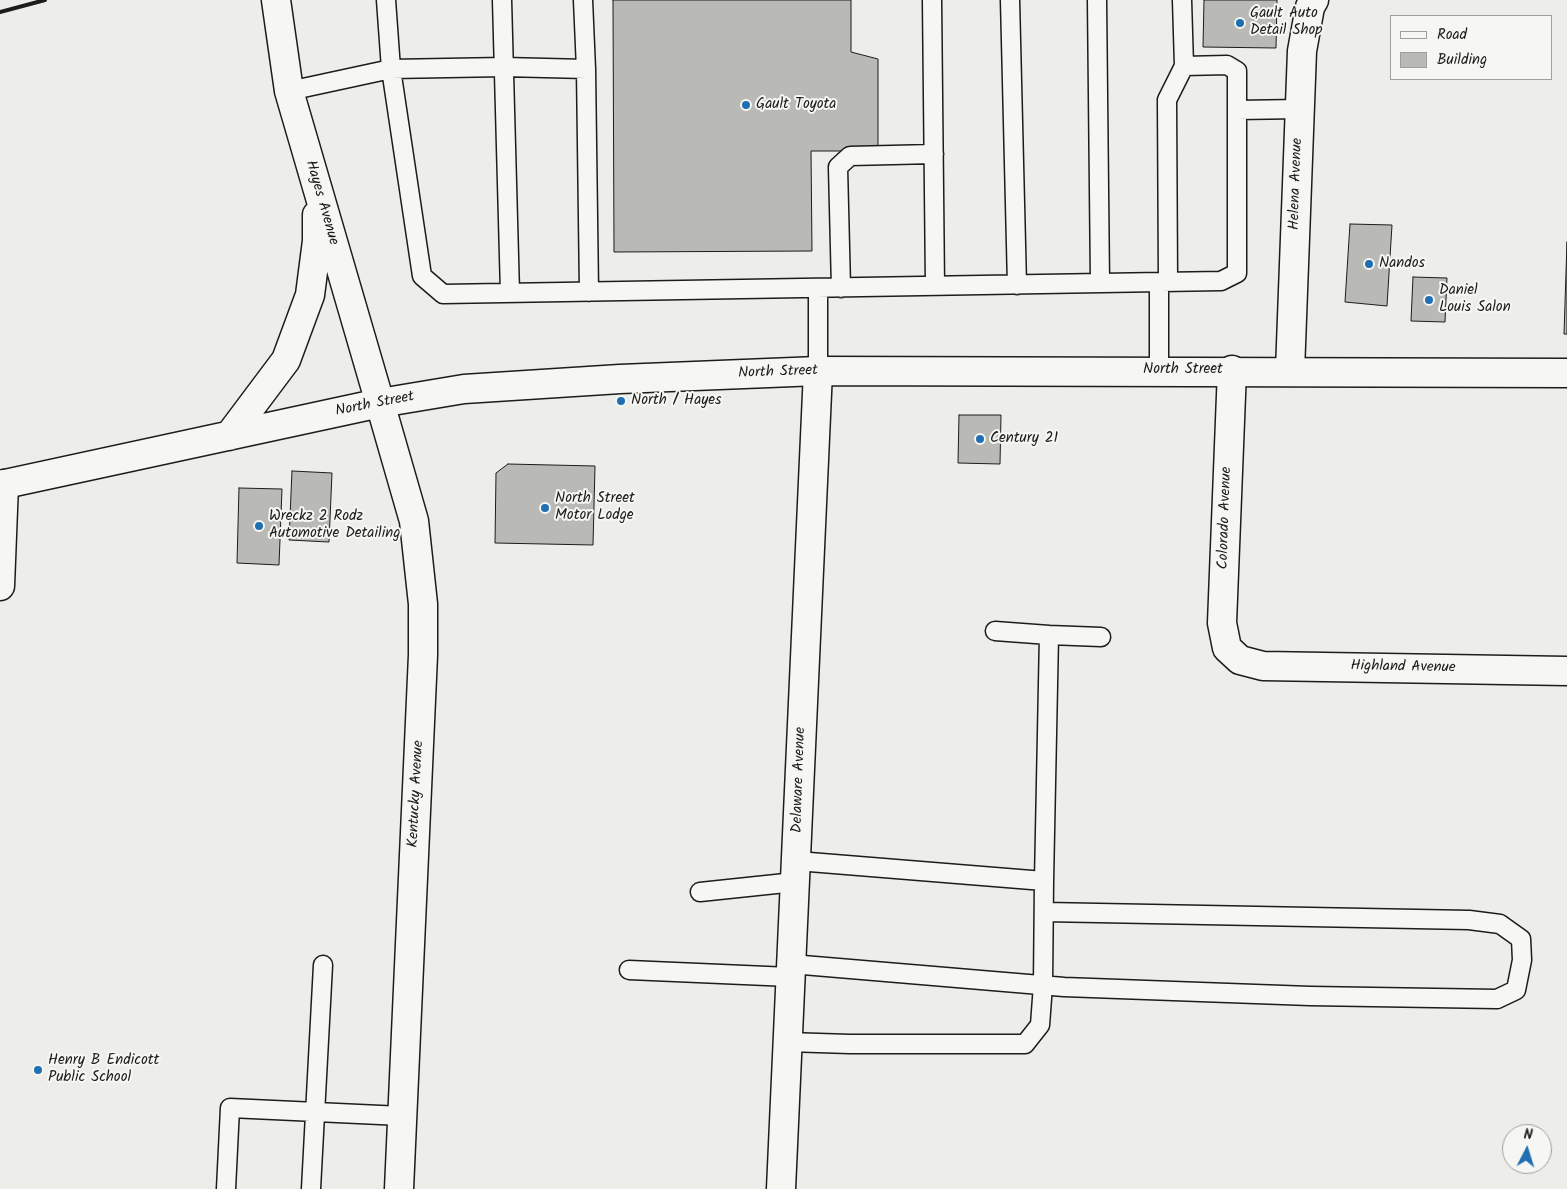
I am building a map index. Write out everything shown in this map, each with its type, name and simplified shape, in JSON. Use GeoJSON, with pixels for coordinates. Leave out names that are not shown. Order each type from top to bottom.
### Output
{"type":"FeatureCollection","features":[{"type":"Feature","properties":{"kind":"street","name":"Hayes Avenue"},"geometry":{"type":"LineString","coordinates":[[276,0],[289,91],[380,403]]}},
{"type":"Feature","properties":{"kind":"street","name":"Helena Avenue"},"geometry":{"type":"LineString","coordinates":[[1290,370],[1302,51],[1310,6],[1314,0]]}},
{"type":"Feature","properties":{"kind":"street"},"geometry":{"type":"LineString","coordinates":[[229,436],[286,360],[310,295],[317,241],[318,192]]}},
{"type":"Feature","properties":{"kind":"street","name":"Colorado Avenue"},"geometry":{"type":"LineString","coordinates":[[1232,370],[1222,623],[1227,648],[1240,660]]}},
{"type":"Feature","properties":{"kind":"street","name":"North Street"},"geometry":{"type":"LineString","coordinates":[[2,485],[380,403],[464,390],[620,379],[818,371],[1290,370],[1567,373]]}},
{"type":"Feature","properties":{"kind":"street","name":"Delaware Avenue"},"geometry":{"type":"LineString","coordinates":[[781,1189],[818,371]]}},
{"type":"Feature","properties":{"kind":"street","name":"Kentucky Avenue"},"geometry":{"type":"LineString","coordinates":[[380,403],[414,521],[423,604],[423,655],[399,1189]]}},
{"type":"Feature","properties":{"kind":"street"},"geometry":{"type":"LineString","coordinates":[[0,586],[2,485]]}},
{"type":"Feature","properties":{"kind":"street","name":"Highland Avenue"},"geometry":{"type":"LineString","coordinates":[[1240,660],[1262,666],[1567,671]]}},
{"type":"Feature","properties":{"kind":"lane"},"geometry":{"type":"LineString","coordinates":[[386,0],[391,69],[422,276],[443,294],[1221,281],[1237,273],[1236,71],[1227,65],[1184,66]]}},
{"type":"Feature","properties":{"kind":"lane"},"geometry":{"type":"LineString","coordinates":[[502,0],[510,293]]}},
{"type":"Feature","properties":{"kind":"lane"},"geometry":{"type":"LineString","coordinates":[[584,0],[589,292]]}},
{"type":"Feature","properties":{"kind":"lane"},"geometry":{"type":"LineString","coordinates":[[932,0],[935,286]]}},
{"type":"Feature","properties":{"kind":"lane"},"geometry":{"type":"LineString","coordinates":[[1010,0],[1017,285]]}},
{"type":"Feature","properties":{"kind":"lane"},"geometry":{"type":"LineString","coordinates":[[1096,0],[1100,283]]}},
{"type":"Feature","properties":{"kind":"lane"},"geometry":{"type":"LineString","coordinates":[[1159,370],[1167,100],[1184,66],[1182,0]]}},
{"type":"Feature","properties":{"kind":"lane"},"geometry":{"type":"LineString","coordinates":[[289,91],[391,69],[586,68]]}},
{"type":"Feature","properties":{"kind":"lane"},"geometry":{"type":"LineString","coordinates":[[1237,110],[1300,109]]}},
{"type":"Feature","properties":{"kind":"lane"},"geometry":{"type":"LineString","coordinates":[[841,288],[838,167],[850,156],[934,154]]}},
{"type":"Feature","properties":{"kind":"lane"},"geometry":{"type":"LineString","coordinates":[[818,288],[818,371]]}},
{"type":"Feature","properties":{"kind":"lane"},"geometry":{"type":"LineString","coordinates":[[995,632],[1101,637]]}},
{"type":"Feature","properties":{"kind":"lane"},"geometry":{"type":"LineString","coordinates":[[787,1042],[1025,1044],[1040,1025],[1043,985],[1049,635]]}},
{"type":"Feature","properties":{"kind":"lane"},"geometry":{"type":"LineString","coordinates":[[700,892],[796,872],[1044,881]]}},
{"type":"Feature","properties":{"kind":"lane"},"geometry":{"type":"LineString","coordinates":[[629,970],[791,971],[1043,985],[1310,996],[1497,999],[1516,990],[1522,960],[1521,939],[1508,929],[1500,924],[1469,920],[1044,912]]}},
{"type":"Feature","properties":{"kind":"lane"},"geometry":{"type":"LineString","coordinates":[[311,1189],[323,966]]}},
{"type":"Feature","properties":{"kind":"lane"},"geometry":{"type":"LineString","coordinates":[[226,1189],[230,1108],[402,1116]]}},
{"type":"Feature","properties":{"kind":"building","name":"Gault Toyota"},"geometry":{"type":"Polygon","coordinates":[[[613,0],[851,0],[851,52],[878,59],[878,151],[811,151],[812,251],[614,252],[613,0]]]}},
{"type":"Feature","properties":{"kind":"building","name":"Gault Auto Detail Shop"},"geometry":{"type":"Polygon","coordinates":[[[1204,0],[1277,0],[1276,48],[1203,47],[1204,0]]]}},
{"type":"Feature","properties":{"kind":"building","name":"Nandos"},"geometry":{"type":"Polygon","coordinates":[[[1350,224],[1392,225],[1387,306],[1345,302],[1350,224]]]}},
{"type":"Feature","properties":{"kind":"building"},"geometry":{"type":"Polygon","coordinates":[[[1567,242],[1567,334],[1564,334],[1567,242]]]}},
{"type":"Feature","properties":{"kind":"building","name":"Daniel Louis Salon"},"geometry":{"type":"Polygon","coordinates":[[[1413,277],[1447,278],[1445,322],[1411,321],[1413,277]]]}},
{"type":"Feature","properties":{"kind":"building","name":"Century 21"},"geometry":{"type":"Polygon","coordinates":[[[959,415],[1001,415],[1000,464],[958,463],[959,415]]]}},
{"type":"Feature","properties":{"kind":"building","name":"North Street Motor Lodge"},"geometry":{"type":"Polygon","coordinates":[[[508,464],[595,466],[593,545],[495,543],[496,473],[508,464]]]}},
{"type":"Feature","properties":{"kind":"building"},"geometry":{"type":"Polygon","coordinates":[[[292,471],[332,473],[329,542],[289,540],[292,471]]]}},
{"type":"Feature","properties":{"kind":"building","name":"Wreckz 2 Rodz Automotive Detailing"},"geometry":{"type":"Polygon","coordinates":[[[239,488],[282,489],[279,565],[237,563],[239,488]]]}},
{"type":"Feature","properties":{"kind":"railway"},"geometry":{"type":"LineString","coordinates":[[0,12],[45,0]]}},
{"type":"Feature","properties":{"kind":"place","name":"Gault Auto Detail Shop"},"geometry":{"type":"Point","coordinates":[1240,23]}},
{"type":"Feature","properties":{"kind":"place","name":"Gault Toyota"},"geometry":{"type":"Point","coordinates":[746,105]}},
{"type":"Feature","properties":{"kind":"place","name":"Nandos"},"geometry":{"type":"Point","coordinates":[1369,264]}},
{"type":"Feature","properties":{"kind":"place","name":"Daniel Louis Salon"},"geometry":{"type":"Point","coordinates":[1429,300]}},
{"type":"Feature","properties":{"kind":"place","name":"North / Hayes"},"geometry":{"type":"Point","coordinates":[621,401]}},
{"type":"Feature","properties":{"kind":"place","name":"Century 21"},"geometry":{"type":"Point","coordinates":[980,439]}},
{"type":"Feature","properties":{"kind":"place","name":"North Street Motor Lodge"},"geometry":{"type":"Point","coordinates":[545,508]}},
{"type":"Feature","properties":{"kind":"place","name":"Wreckz 2 Rodz Automotive Detailing"},"geometry":{"type":"Point","coordinates":[259,526]}},
{"type":"Feature","properties":{"kind":"place","name":"Henry B Endicott Public School"},"geometry":{"type":"Point","coordinates":[38,1070]}}]}
